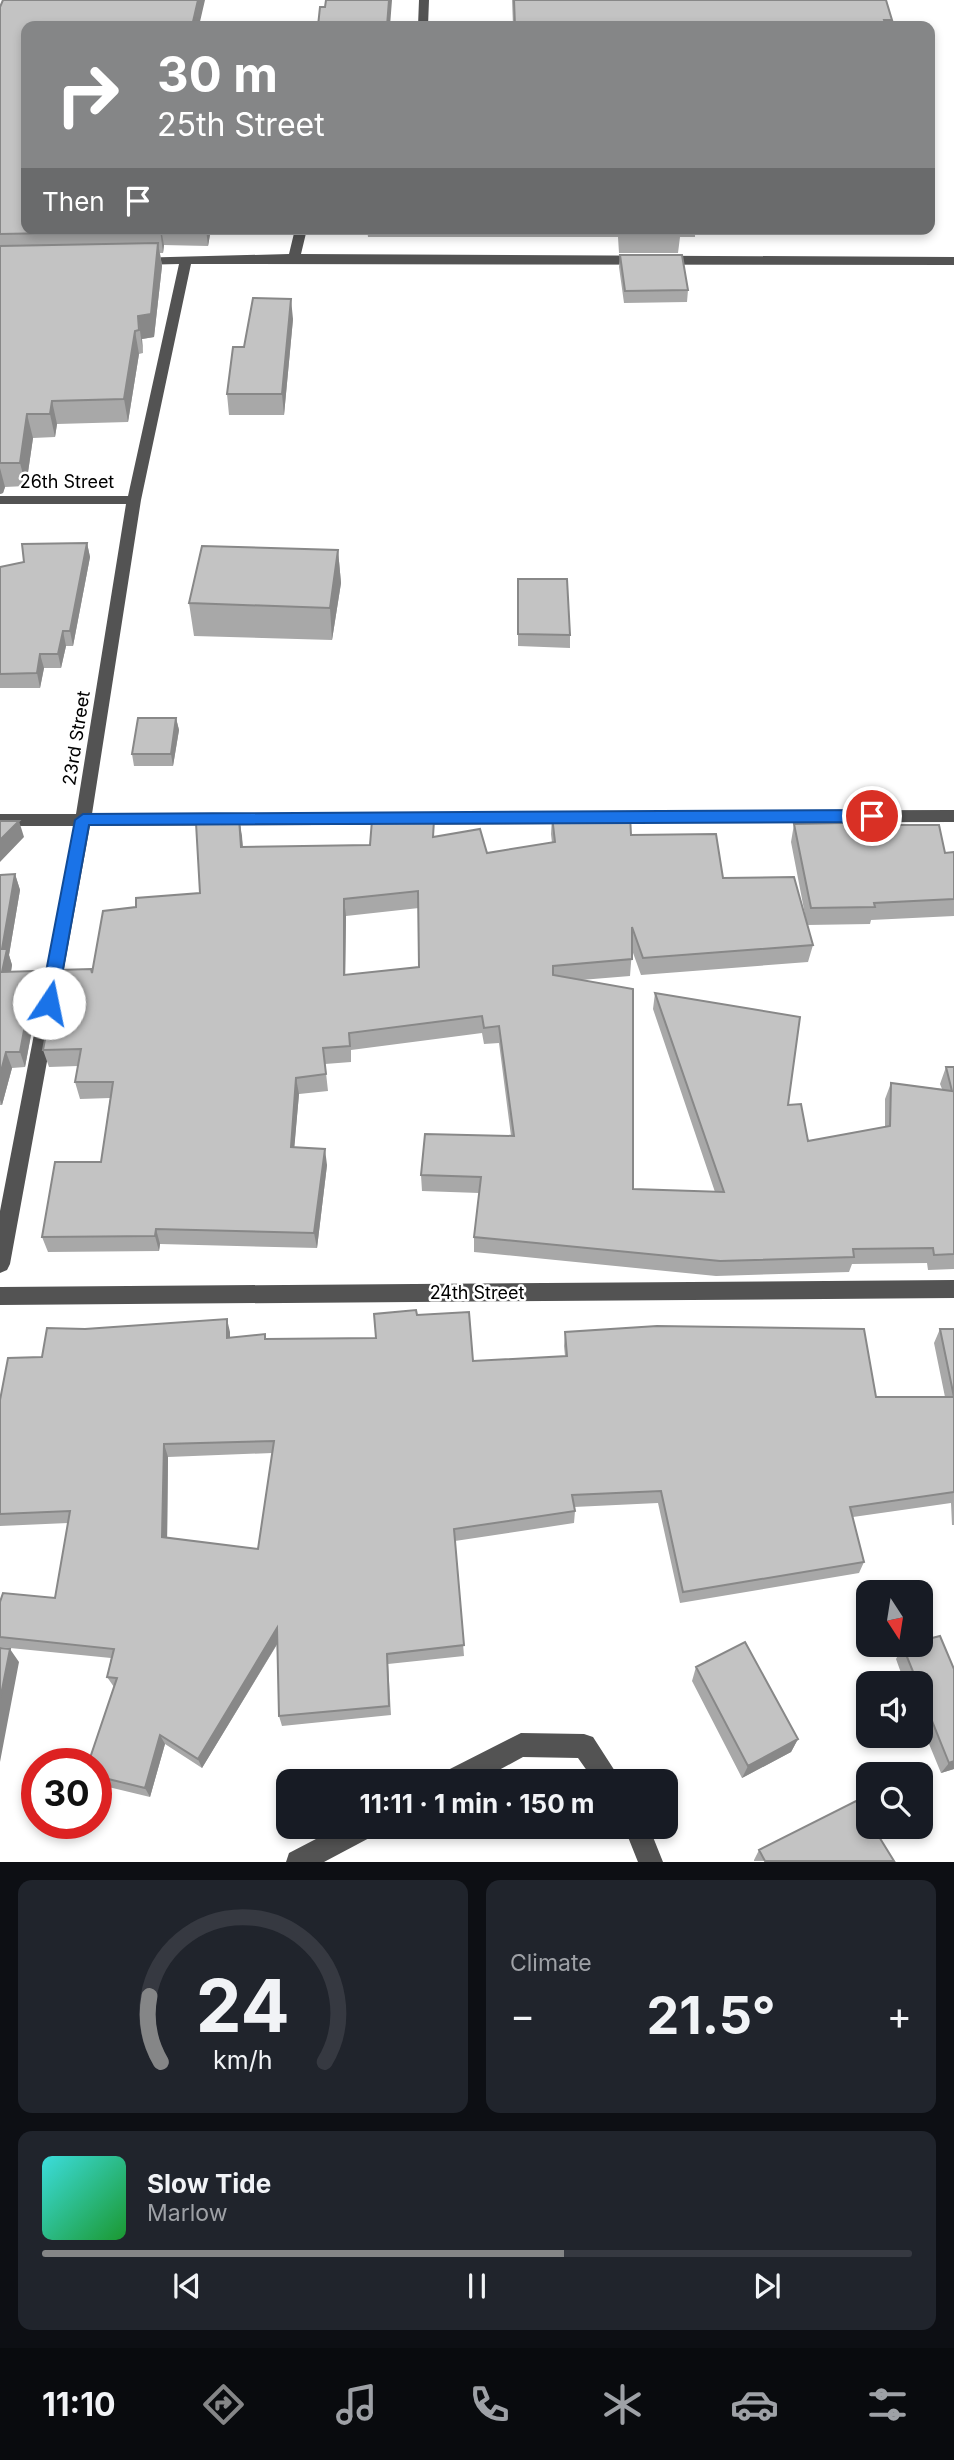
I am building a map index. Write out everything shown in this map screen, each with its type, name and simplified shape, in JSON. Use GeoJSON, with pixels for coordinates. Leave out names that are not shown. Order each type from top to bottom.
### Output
{"type":"FeatureCollection","features":[{"type":"Feature","properties":{"kind":"street"},"geometry":{"type":"LineString","coordinates":[[423,21],[424,0]]}},
{"type":"Feature","properties":{"kind":"street"},"geometry":{"type":"LineString","coordinates":[[294,258],[300,235]]}},
{"type":"Feature","properties":{"kind":"street"},"geometry":{"type":"LineString","coordinates":[[120,261],[294,258],[954,261]]}},
{"type":"Feature","properties":{"kind":"street","name":"23rd Street"},"geometry":{"type":"LineString","coordinates":[[0,1264],[83,820],[134,500],[186,260]]}},
{"type":"Feature","properties":{"kind":"street","name":"26th Street"},"geometry":{"type":"LineString","coordinates":[[0,500],[134,500]]}},
{"type":"Feature","properties":{"kind":"street"},"geometry":{"type":"LineString","coordinates":[[0,820],[954,816]]}},
{"type":"Feature","properties":{"kind":"street","name":"24th Street"},"geometry":{"type":"LineString","coordinates":[[0,1296],[954,1289]]}},
{"type":"Feature","properties":{"kind":"street"},"geometry":{"type":"LineString","coordinates":[[476,1769],[521,1745],[584,1746],[601,1769]]}},
{"type":"Feature","properties":{"kind":"street"},"geometry":{"type":"LineString","coordinates":[[298,1861],[341,1839]]}},
{"type":"Feature","properties":{"kind":"street"},"geometry":{"type":"LineString","coordinates":[[641,1839],[651,1861]]}},
{"type":"Feature","properties":{"kind":"building"},"geometry":{"type":"Polygon","coordinates":[[[3,0],[198,0],[193,21],[21,21],[21,234],[0,234],[0,7],[3,0]]]}},
{"type":"Feature","properties":{"kind":"building"},"geometry":{"type":"Polygon","coordinates":[[[326,0],[389,0],[387,21],[319,21],[320,7],[325,7],[326,0]]]}},
{"type":"Feature","properties":{"kind":"building"},"geometry":{"type":"Polygon","coordinates":[[[514,0],[886,0],[892,20],[884,21],[515,21],[514,0]]]}},
{"type":"Feature","properties":{"kind":"building"},"geometry":{"type":"Polygon","coordinates":[[[158,243],[151,314],[138,316],[139,330],[135,331],[124,399],[52,401],[50,414],[27,414],[20,463],[0,463],[0,246],[158,243]]]}},
{"type":"Feature","properties":{"kind":"building"},"geometry":{"type":"Polygon","coordinates":[[[620,255],[682,255],[688,290],[625,291],[620,255]]]}},
{"type":"Feature","properties":{"kind":"building"},"geometry":{"type":"Polygon","coordinates":[[[253,298],[291,299],[282,394],[227,394],[233,347],[244,347],[253,298]]]}},
{"type":"Feature","properties":{"kind":"building"},"geometry":{"type":"Polygon","coordinates":[[[87,543],[70,631],[63,631],[58,654],[40,654],[37,673],[0,674],[0,567],[24,562],[22,544],[87,543]]]}},
{"type":"Feature","properties":{"kind":"building"},"geometry":{"type":"Polygon","coordinates":[[[202,546],[338,550],[330,608],[189,603],[202,546]]]}},
{"type":"Feature","properties":{"kind":"building"},"geometry":{"type":"Polygon","coordinates":[[[518,579],[567,579],[570,635],[518,634],[518,579]]]}},
{"type":"Feature","properties":{"kind":"building"},"geometry":{"type":"Polygon","coordinates":[[[138,718],[176,718],[171,754],[132,754],[138,718]]]}},
{"type":"Feature","properties":{"kind":"building"},"geometry":{"type":"Polygon","coordinates":[[[630,815],[631,835],[716,834],[723,878],[794,877],[813,945],[643,958],[632,927],[632,959],[553,966],[553,975],[633,989],[633,1189],[724,1192],[655,993],[800,1017],[788,1105],[801,1104],[808,1141],[890,1126],[891,1083],[952,1091],[946,1067],[954,1067],[954,1254],[934,1255],[933,1248],[853,1249],[854,1257],[720,1261],[474,1237],[481,1177],[421,1175],[425,1134],[514,1136],[499,1026],[484,1028],[482,1016],[349,1033],[350,1046],[323,1048],[326,1074],[296,1078],[291,1147],[325,1149],[314,1233],[156,1229],[155,1236],[42,1237],[55,1162],[101,1162],[113,1082],[75,1082],[81,1049],[43,1050],[58,970],[91,969],[92,973],[103,911],[136,907],[136,898],[200,893],[196,823],[239,818],[241,847],[370,845],[372,820],[434,820],[433,837],[480,829],[487,853],[555,842],[552,816],[630,815]],[[418,891],[344,899],[344,975],[419,967],[418,891]]]}},
{"type":"Feature","properties":{"kind":"building"},"geometry":{"type":"Polygon","coordinates":[[[0,821],[19,821],[0,840],[0,821]]]}},
{"type":"Feature","properties":{"kind":"building"},"geometry":{"type":"Polygon","coordinates":[[[891,822],[891,825],[939,825],[945,853],[954,852],[954,899],[874,903],[875,907],[811,908],[794,824],[891,822]]]}},
{"type":"Feature","properties":{"kind":"building"},"geometry":{"type":"Polygon","coordinates":[[[15,874],[2,949],[7,949],[2,972],[35,971],[20,1052],[6,1052],[0,1075],[0,875],[15,874]]]}},
{"type":"Feature","properties":{"kind":"building"},"geometry":{"type":"Polygon","coordinates":[[[416,1310],[417,1315],[469,1312],[473,1361],[567,1356],[565,1332],[657,1326],[864,1329],[876,1397],[954,1397],[954,1492],[850,1507],[864,1562],[683,1592],[661,1491],[572,1495],[575,1511],[454,1529],[464,1645],[387,1654],[389,1706],[279,1716],[277,1628],[198,1759],[160,1735],[145,1788],[112,1780],[112,1748],[93,1748],[117,1678],[107,1677],[114,1649],[0,1637],[0,1602],[3,1593],[55,1598],[70,1511],[0,1514],[0,1400],[8,1358],[42,1357],[47,1328],[85,1329],[227,1319],[227,1338],[265,1334],[265,1339],[376,1338],[374,1314],[416,1310]],[[274,1441],[164,1444],[162,1537],[258,1549],[274,1441]]]}},
{"type":"Feature","properties":{"kind":"building"},"geometry":{"type":"Polygon","coordinates":[[[940,1329],[954,1329],[954,1397],[940,1329]]]}},
{"type":"Feature","properties":{"kind":"building"},"geometry":{"type":"Polygon","coordinates":[[[940,1636],[954,1669],[954,1761],[949,1763],[933,1723],[933,1671],[913,1671],[907,1657],[933,1657],[933,1638],[940,1636]]]}},
{"type":"Feature","properties":{"kind":"building"},"geometry":{"type":"Polygon","coordinates":[[[745,1642],[798,1739],[748,1766],[696,1667],[745,1642]]]}},
{"type":"Feature","properties":{"kind":"building"},"geometry":{"type":"Polygon","coordinates":[[[0,1648],[10,1649],[0,1700],[0,1648]]]}},
{"type":"Feature","properties":{"kind":"building"},"geometry":{"type":"Polygon","coordinates":[[[856,1801],[856,1839],[880,1839],[894,1861],[765,1861],[759,1850],[856,1801]]]}},
{"type":"Feature","properties":{"kind":"route"},"geometry":{"type":"LineString","coordinates":[[49,1003],[83,820],[872,816]]}}]}
